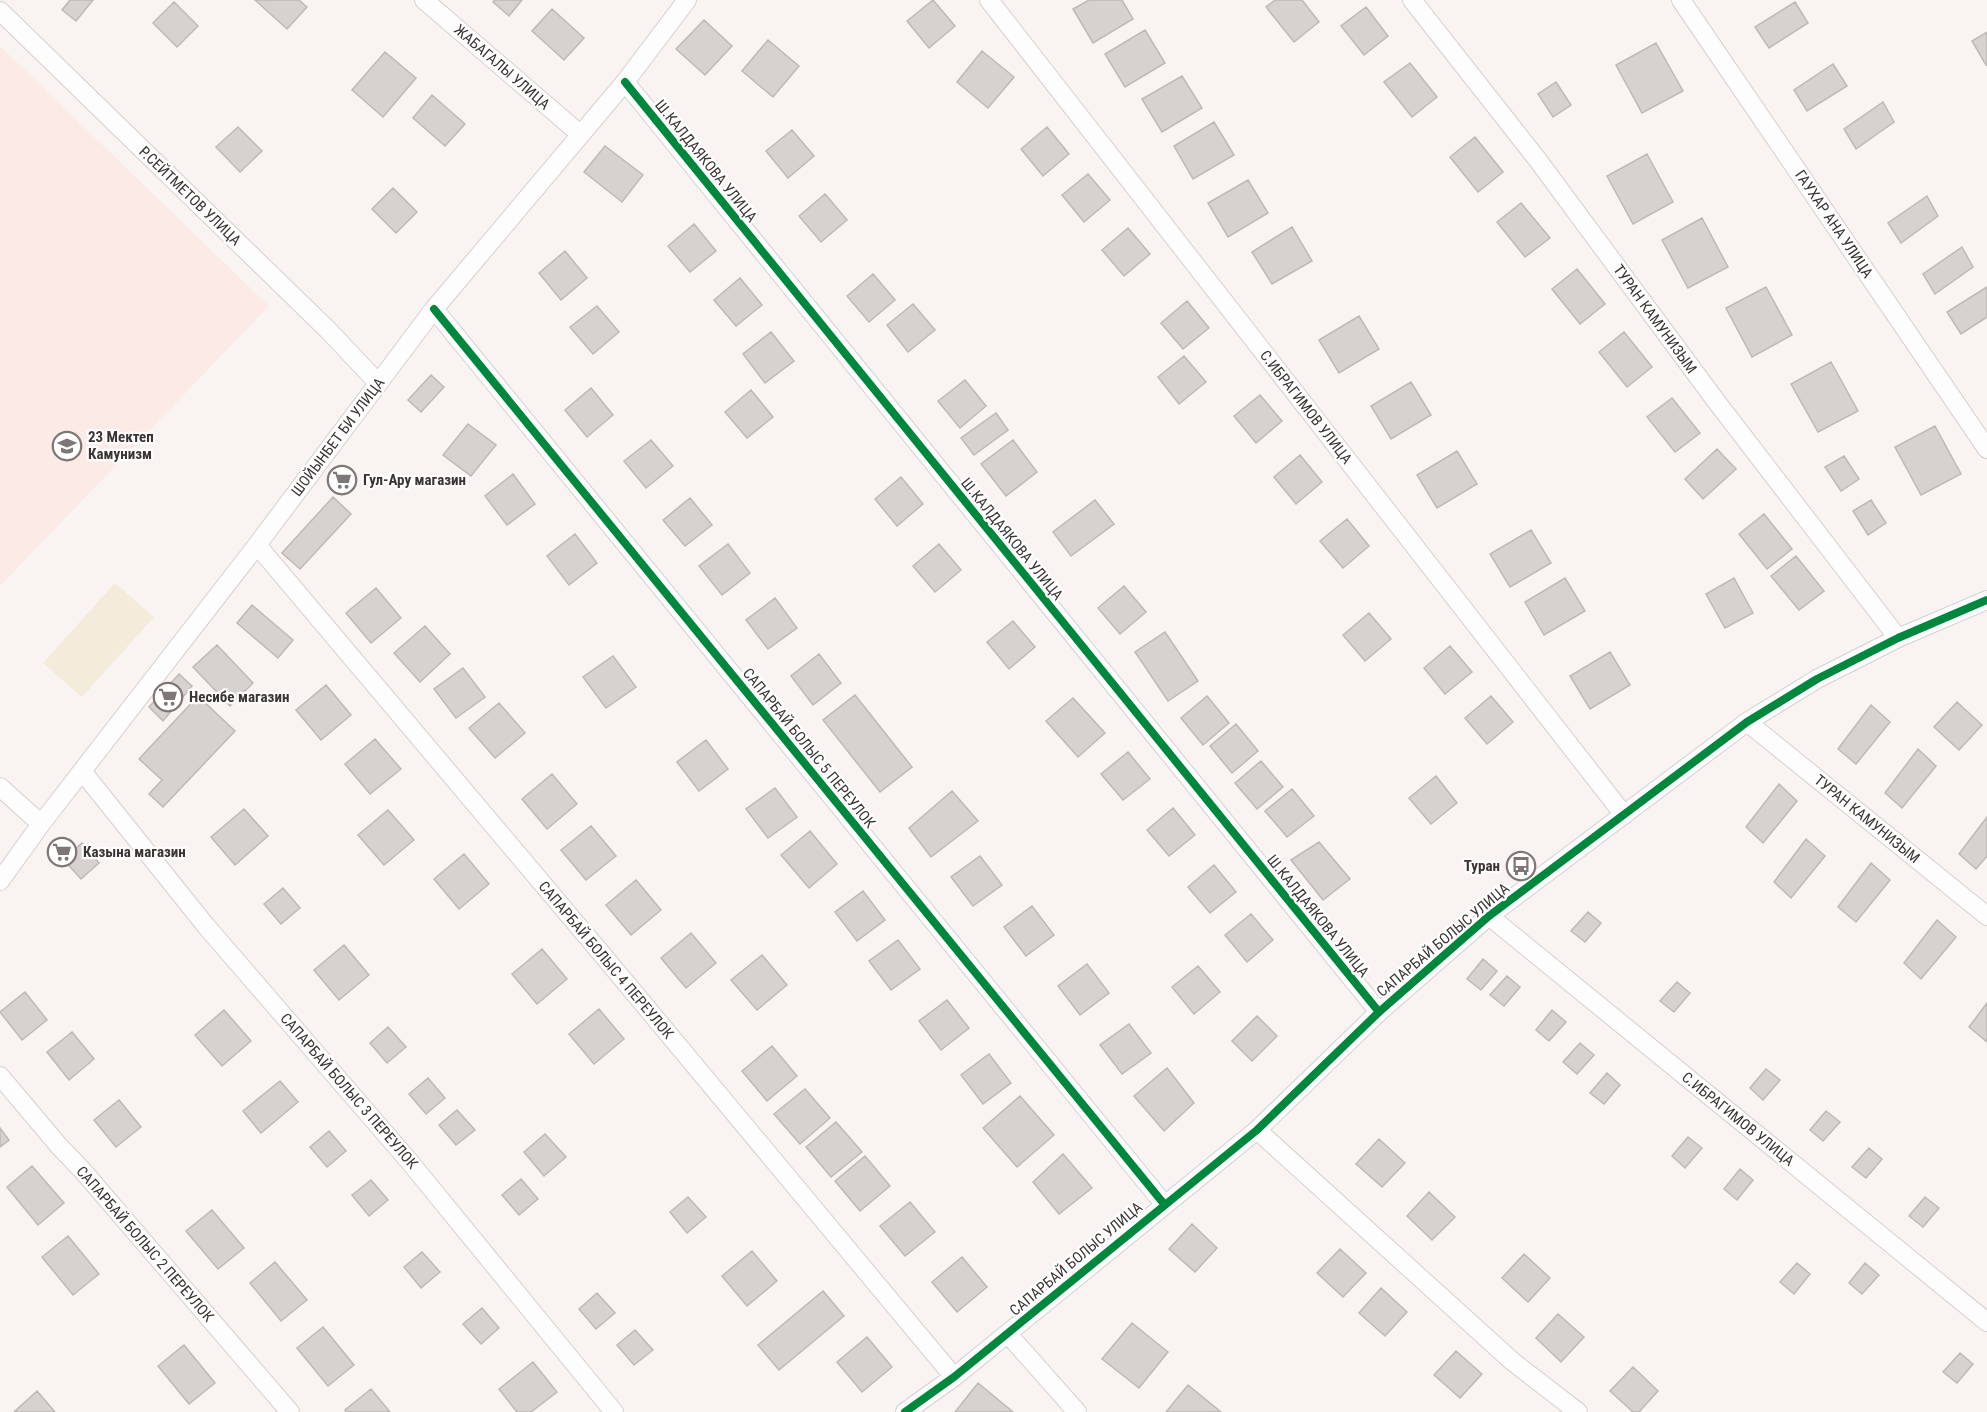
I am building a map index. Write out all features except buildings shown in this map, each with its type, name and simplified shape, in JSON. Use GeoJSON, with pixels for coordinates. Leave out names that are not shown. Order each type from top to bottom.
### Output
{"type":"FeatureCollection","features":[{"type":"Feature","properties":{"kind":"street","name":"ЖАБАГАЛЫ УЛИЦА"},"geometry":{"type":"LineString","coordinates":[[424,0],[580,134]]}},
{"type":"Feature","properties":{"kind":"street","name":"ШОЙЫНБЕТ БИ УЛИЦА"},"geometry":{"type":"LineString","coordinates":[[0,881],[434,309],[625,82],[687,0]]}},
{"type":"Feature","properties":{"kind":"street","name":"С.ИБРАГИМОВ УЛИЦА"},"geometry":{"type":"LineString","coordinates":[[989,0],[1624,814]]}},
{"type":"Feature","properties":{"kind":"street","name":"ТУРАН КАМУНИЗЫМ"},"geometry":{"type":"LineString","coordinates":[[1412,0],[1537,159],[1716,401],[1898,638]]}},
{"type":"Feature","properties":{"kind":"street","name":"ГАУХАР АНА УЛИЦА"},"geometry":{"type":"LineString","coordinates":[[1683,1],[1987,449]]}},
{"type":"Feature","properties":{"kind":"street","name":"Р.СЕЙТМЕТОВ УЛИЦА"},"geometry":{"type":"LineString","coordinates":[[0,11],[329,331],[378,383]]}},
{"type":"Feature","properties":{"kind":"street","name":"Ш.КАЛДАЯКОВА УЛИЦА"},"geometry":{"type":"LineString","coordinates":[[625,82],[1379,1012]]}},
{"type":"Feature","properties":{"kind":"street","name":"САПАРБАЙ БОЛЫС 5 ПЕРЕУЛОК"},"geometry":{"type":"LineString","coordinates":[[434,309],[1164,1204]]}},
{"type":"Feature","properties":{"kind":"street","name":"САПАРБАЙ БОЛЫС 4 ПЕРЕУЛОК"},"geometry":{"type":"LineString","coordinates":[[257,545],[954,1377]]}},
{"type":"Feature","properties":{"kind":"street","name":"САПАРБАЙ БОЛЫС УЛИЦА"},"geometry":{"type":"LineString","coordinates":[[905,1412],[1008,1334],[1257,1130],[1379,1012],[1489,916],[1624,814],[1747,722],[1817,679],[1898,638],[1987,600]]}},
{"type":"Feature","properties":{"kind":"street","name":"ТУРАН КАМУНИЗЫМ"},"geometry":{"type":"LineString","coordinates":[[1747,722],[1987,916]]}},
{"type":"Feature","properties":{"kind":"street","name":"САПАРБАЙ БОЛЫС 3 ПЕРЕУЛОК"},"geometry":{"type":"LineString","coordinates":[[82,771],[206,926],[409,1161],[614,1412]]}},
{"type":"Feature","properties":{"kind":"street"},"geometry":{"type":"LineString","coordinates":[[0,787],[41,824]]}},
{"type":"Feature","properties":{"kind":"street","name":"С.ИБРАГИМОВ УЛИЦА"},"geometry":{"type":"LineString","coordinates":[[1489,916],[1987,1322]]}},
{"type":"Feature","properties":{"kind":"street","name":"САПАРБАЙ БОЛЫС 2 ПЕРЕУЛОК"},"geometry":{"type":"LineString","coordinates":[[0,1076],[290,1412]]}},
{"type":"Feature","properties":{"kind":"street"},"geometry":{"type":"LineString","coordinates":[[1257,1130],[1512,1361],[1578,1412]]}},
{"type":"Feature","properties":{"kind":"street"},"geometry":{"type":"LineString","coordinates":[[1008,1334],[1077,1412]]}},
{"type":"Feature","properties":{"kind":"shaded area","name":"23 Мектеп Камунизм"},"geometry":{"type":"Polygon","coordinates":[[[0,46],[269,306],[0,586],[0,46]]]}},
{"type":"Feature","properties":{"kind":"shaded area"},"geometry":{"type":"Polygon","coordinates":[[[115,583],[154,617],[82,697],[43,663],[115,583]]]}},
{"type":"Feature","properties":{"kind":"cycle path"},"geometry":{"type":"LineString","coordinates":[[625,82],[1379,1012]]}},
{"type":"Feature","properties":{"kind":"cycle path"},"geometry":{"type":"LineString","coordinates":[[434,309],[1164,1204]]}},
{"type":"Feature","properties":{"kind":"cycle path"},"geometry":{"type":"LineString","coordinates":[[905,1412],[954,1377],[1257,1130],[1379,1012],[1489,916],[1747,722],[1817,679],[1898,638],[1987,600]]}},
{"type":"Feature","properties":{"kind":"place","name":"23 Мектеп Камунизм"},"geometry":{"type":"Point","coordinates":[67,446]}},
{"type":"Feature","properties":{"kind":"place","name":"Гул-Ару магазин"},"geometry":{"type":"Point","coordinates":[342,480]}},
{"type":"Feature","properties":{"kind":"place","name":"Несибе магазин"},"geometry":{"type":"Point","coordinates":[168,697]}},
{"type":"Feature","properties":{"kind":"place","name":"Казына магазин"},"geometry":{"type":"Point","coordinates":[62,852]}},
{"type":"Feature","properties":{"kind":"place","name":"Туран"},"geometry":{"type":"Point","coordinates":[1521,866]}}]}
